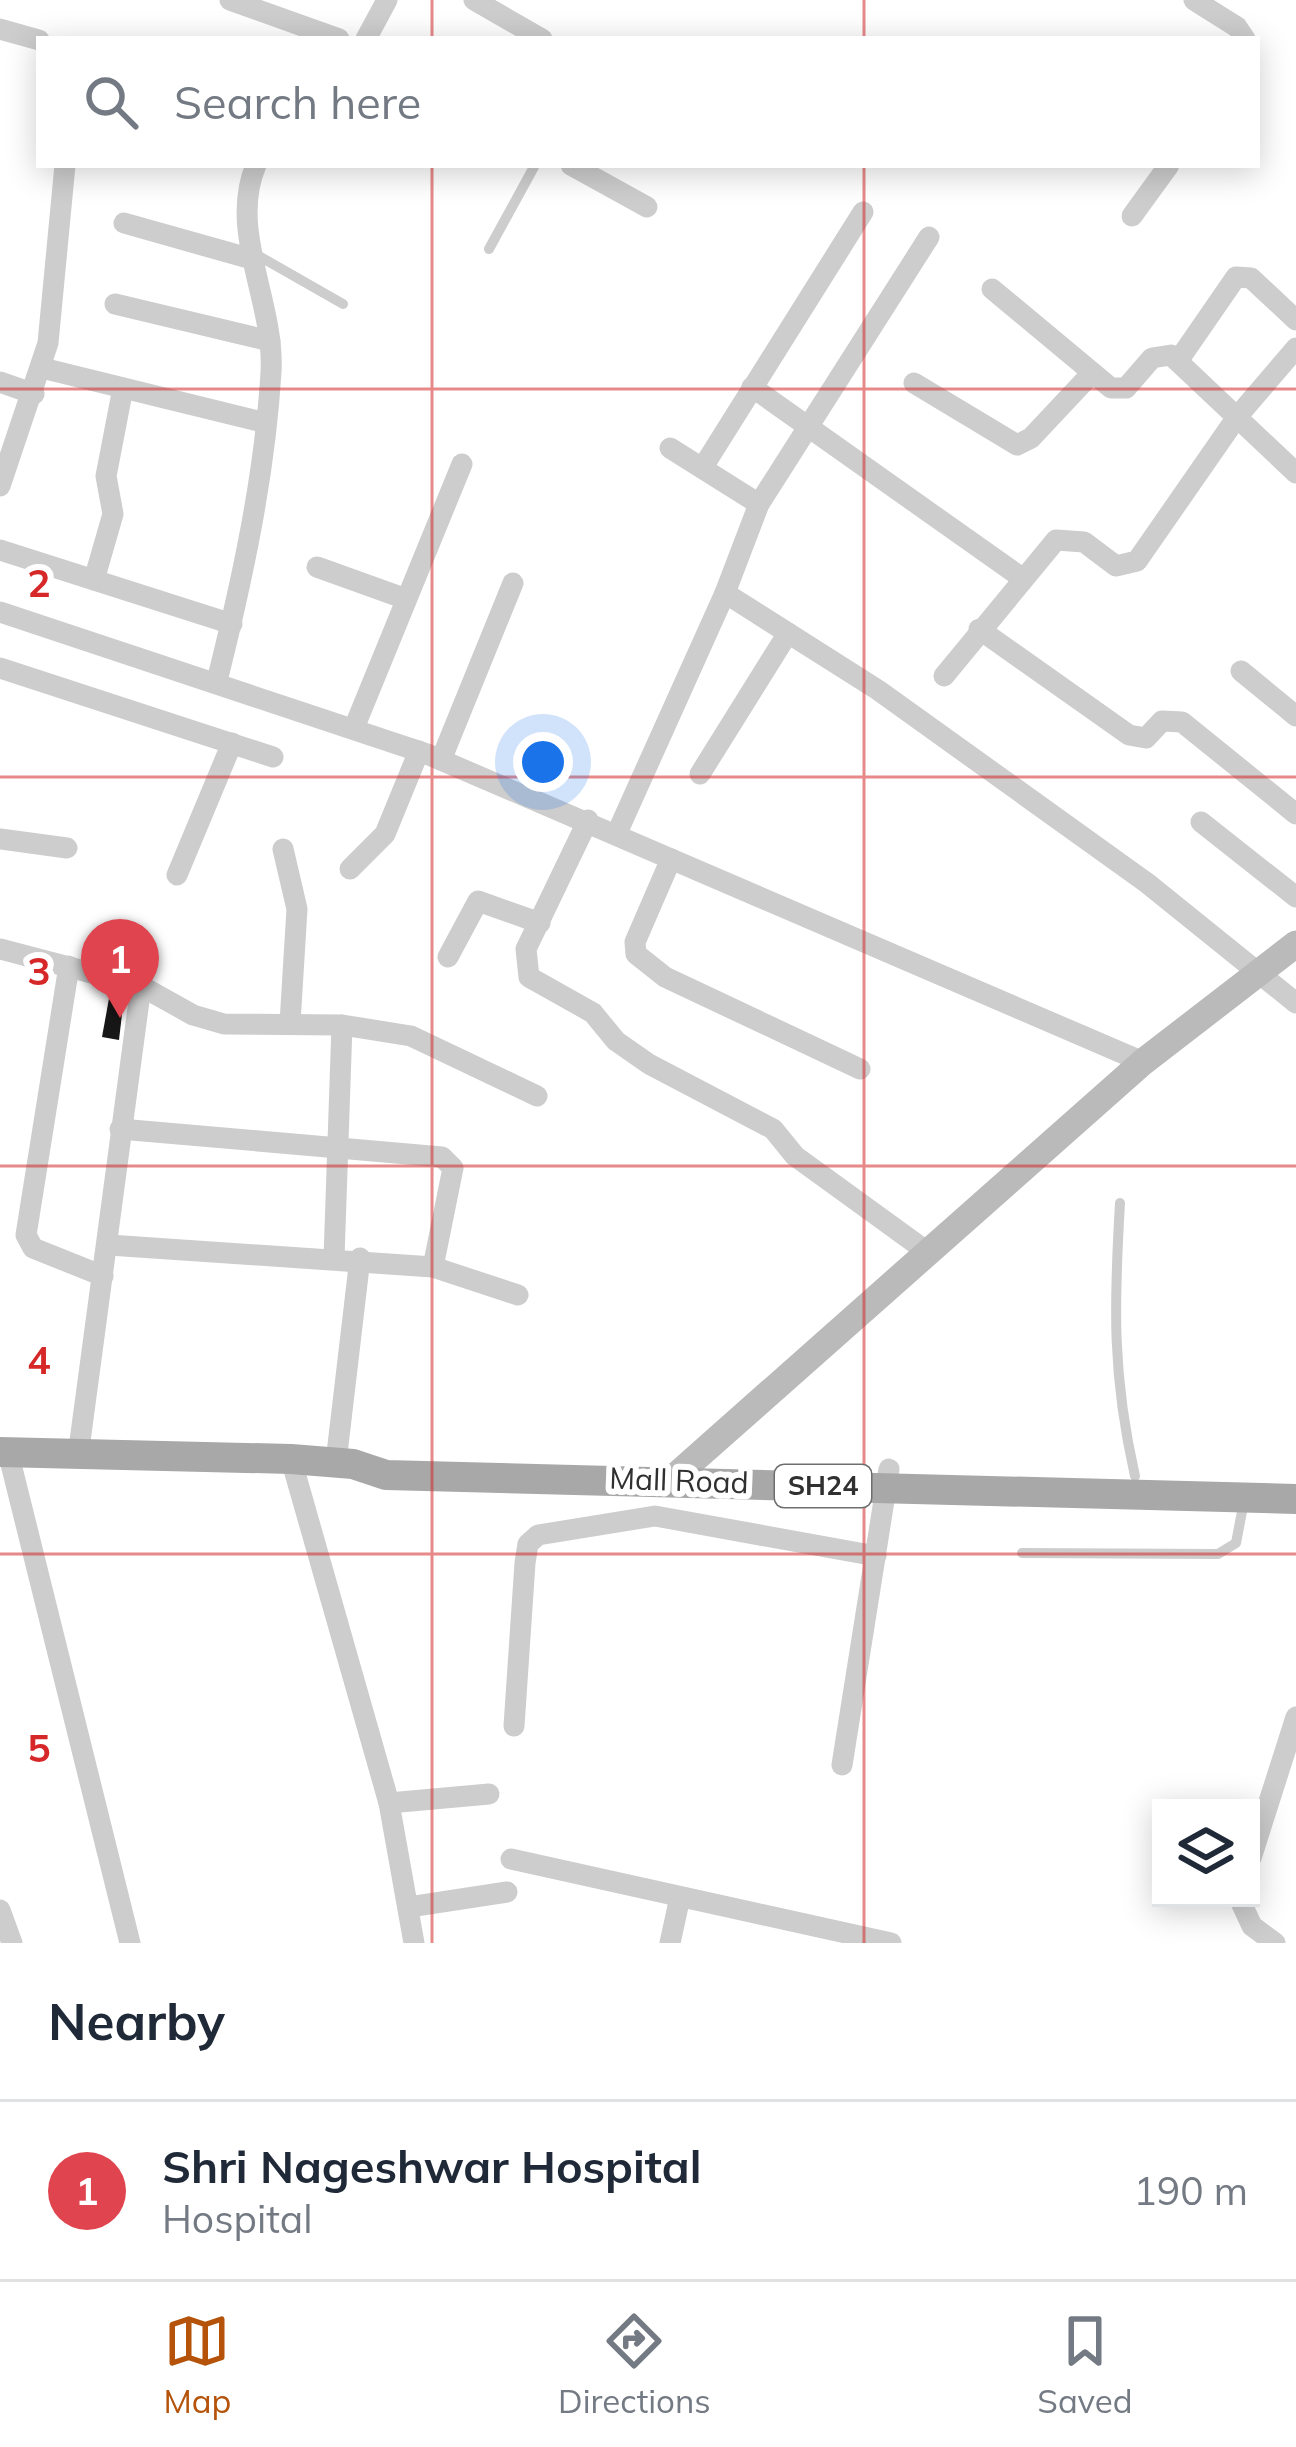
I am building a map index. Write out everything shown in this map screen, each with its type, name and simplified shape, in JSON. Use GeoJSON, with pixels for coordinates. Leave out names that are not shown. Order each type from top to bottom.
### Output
{"type":"FeatureCollection","features":[{"type":"Feature","properties":{"kind":"main road"},"geometry":{"type":"LineString","coordinates":[[668,1471],[1143,1062],[1296,944]]}},
{"type":"Feature","properties":{"kind":"main road","name":"Mall Road"},"geometry":{"type":"LineString","coordinates":[[4,1452],[345,1463],[364,1456],[385,1456],[1296,1499]]}},
{"type":"Feature","properties":{"kind":"main road","name":"Mall Road"},"geometry":{"type":"LineString","coordinates":[[888,1478],[1135,1476],[1296,1482]]}},
{"type":"Feature","properties":{"kind":"street"},"geometry":{"type":"LineString","coordinates":[[230,0],[331,36]]}},
{"type":"Feature","properties":{"kind":"street"},"geometry":{"type":"LineString","coordinates":[[368,36],[387,0]]}},
{"type":"Feature","properties":{"kind":"street"},"geometry":{"type":"LineString","coordinates":[[474,0],[537,36]]}},
{"type":"Feature","properties":{"kind":"street"},"geometry":{"type":"LineString","coordinates":[[1195,0],[1243,36]]}},
{"type":"Feature","properties":{"kind":"street"},"geometry":{"type":"LineString","coordinates":[[0,29],[36,39]]}},
{"type":"Feature","properties":{"kind":"street"},"geometry":{"type":"LineString","coordinates":[[0,486],[42,368],[53,309],[64,168]]}},
{"type":"Feature","properties":{"kind":"street"},"geometry":{"type":"LineString","coordinates":[[218,681],[266,423],[270,341],[244,198],[255,168]]}},
{"type":"Feature","properties":{"kind":"street"},"geometry":{"type":"LineString","coordinates":[[577,168],[647,206]]}},
{"type":"Feature","properties":{"kind":"street"},"geometry":{"type":"LineString","coordinates":[[1132,216],[1167,168]]}},
{"type":"Feature","properties":{"kind":"street"},"geometry":{"type":"LineString","coordinates":[[703,466],[863,212]]}},
{"type":"Feature","properties":{"kind":"street"},"geometry":{"type":"LineString","coordinates":[[124,223],[254,256]]}},
{"type":"Feature","properties":{"kind":"street"},"geometry":{"type":"LineString","coordinates":[[617,833],[725,593],[759,504],[929,237]]}},
{"type":"Feature","properties":{"kind":"street"},"geometry":{"type":"LineString","coordinates":[[1178,361],[1236,277],[1251,278],[1296,320]]}},
{"type":"Feature","properties":{"kind":"street"},"geometry":{"type":"LineString","coordinates":[[992,290],[1092,373],[1120,390],[1159,353],[1178,361],[1296,473]]}},
{"type":"Feature","properties":{"kind":"street"},"geometry":{"type":"LineString","coordinates":[[115,304],[270,341]]}},
{"type":"Feature","properties":{"kind":"street"},"geometry":{"type":"LineString","coordinates":[[944,676],[1056,540],[1065,537],[1084,542],[1117,566],[1132,565],[1237,417],[1296,348]]}},
{"type":"Feature","properties":{"kind":"street"},"geometry":{"type":"LineString","coordinates":[[42,368],[266,423]]}},
{"type":"Feature","properties":{"kind":"street"},"geometry":{"type":"LineString","coordinates":[[914,383],[1017,445],[1031,438],[1092,373]]}},
{"type":"Feature","properties":{"kind":"street"},"geometry":{"type":"LineString","coordinates":[[0,382],[34,394]]}},
{"type":"Feature","properties":{"kind":"street"},"geometry":{"type":"LineString","coordinates":[[752,387],[1022,578]]}},
{"type":"Feature","properties":{"kind":"street"},"geometry":{"type":"LineString","coordinates":[[94,580],[113,514],[106,476],[123,388]]}},
{"type":"Feature","properties":{"kind":"street"},"geometry":{"type":"LineString","coordinates":[[670,448],[759,504]]}},
{"type":"Feature","properties":{"kind":"street"},"geometry":{"type":"LineString","coordinates":[[354,728],[462,464]]}},
{"type":"Feature","properties":{"kind":"street"},"geometry":{"type":"LineString","coordinates":[[0,550],[232,623]]}},
{"type":"Feature","properties":{"kind":"street"},"geometry":{"type":"LineString","coordinates":[[317,567],[406,599]]}},
{"type":"Feature","properties":{"kind":"street"},"geometry":{"type":"LineString","coordinates":[[441,760],[513,583]]}},
{"type":"Feature","properties":{"kind":"street"},"geometry":{"type":"LineString","coordinates":[[725,593],[878,690],[1262,971],[1296,1004]]}},
{"type":"Feature","properties":{"kind":"street"},"geometry":{"type":"LineString","coordinates":[[0,613],[218,681],[419,751],[1143,1062]]}},
{"type":"Feature","properties":{"kind":"street"},"geometry":{"type":"LineString","coordinates":[[979,629],[1130,735],[1146,738],[1162,722],[1182,722],[1296,814]]}},
{"type":"Feature","properties":{"kind":"street"},"geometry":{"type":"LineString","coordinates":[[700,774],[788,633]]}},
{"type":"Feature","properties":{"kind":"street"},"geometry":{"type":"LineString","coordinates":[[0,668],[273,757]]}},
{"type":"Feature","properties":{"kind":"street"},"geometry":{"type":"LineString","coordinates":[[1241,670],[1296,716]]}},
{"type":"Feature","properties":{"kind":"street"},"geometry":{"type":"LineString","coordinates":[[176,875],[232,742]]}},
{"type":"Feature","properties":{"kind":"street"},"geometry":{"type":"LineString","coordinates":[[350,869],[385,834],[419,751]]}},
{"type":"Feature","properties":{"kind":"street"},"geometry":{"type":"LineString","coordinates":[[588,820],[526,949],[529,976],[593,1013],[616,1041],[649,1064],[773,1129],[795,1156],[926,1251]]}},
{"type":"Feature","properties":{"kind":"street"},"geometry":{"type":"LineString","coordinates":[[1201,822],[1296,897]]}},
{"type":"Feature","properties":{"kind":"street"},"geometry":{"type":"LineString","coordinates":[[0,839],[68,848]]}},
{"type":"Feature","properties":{"kind":"street"},"geometry":{"type":"LineString","coordinates":[[283,849],[297,909],[290,1023]]}},
{"type":"Feature","properties":{"kind":"street"},"geometry":{"type":"LineString","coordinates":[[671,859],[635,942],[636,954],[665,976],[860,1069]]}},
{"type":"Feature","properties":{"kind":"street"},"geometry":{"type":"LineString","coordinates":[[448,957],[478,901],[540,923]]}},
{"type":"Feature","properties":{"kind":"street"},"geometry":{"type":"LineString","coordinates":[[0,949],[141,986],[202,1018],[342,1024],[411,1036],[537,1096]]}},
{"type":"Feature","properties":{"kind":"street"},"geometry":{"type":"LineString","coordinates":[[69,966],[26,1235],[33,1248],[103,1276]]}},
{"type":"Feature","properties":{"kind":"street"},"geometry":{"type":"LineString","coordinates":[[78,1456],[141,986]]}},
{"type":"Feature","properties":{"kind":"street"},"geometry":{"type":"LineString","coordinates":[[334,1258],[342,1147],[342,1024]]}},
{"type":"Feature","properties":{"kind":"street"},"geometry":{"type":"LineString","coordinates":[[120,1130],[436,1154],[451,1164],[434,1267]]}},
{"type":"Feature","properties":{"kind":"street"},"geometry":{"type":"LineString","coordinates":[[109,1245],[360,1258],[434,1267],[518,1295]]}},
{"type":"Feature","properties":{"kind":"street"},"geometry":{"type":"LineString","coordinates":[[345,1463],[360,1258]]}},
{"type":"Feature","properties":{"kind":"street"},"geometry":{"type":"LineString","coordinates":[[4,1452],[130,1943]]}},
{"type":"Feature","properties":{"kind":"street"},"geometry":{"type":"LineString","coordinates":[[292,1460],[389,1803],[414,1943]]}},
{"type":"Feature","properties":{"kind":"street"},"geometry":{"type":"LineString","coordinates":[[656,1516],[668,1471]]}},
{"type":"Feature","properties":{"kind":"street"},"geometry":{"type":"LineString","coordinates":[[842,1765],[888,1478]]}},
{"type":"Feature","properties":{"kind":"street"},"geometry":{"type":"LineString","coordinates":[[514,1726],[528,1544],[554,1529],[656,1516],[876,1556]]}},
{"type":"Feature","properties":{"kind":"street"},"geometry":{"type":"LineString","coordinates":[[1260,1839],[1286,1785],[1296,1717]]}},
{"type":"Feature","properties":{"kind":"street"},"geometry":{"type":"LineString","coordinates":[[389,1803],[489,1794]]}},
{"type":"Feature","properties":{"kind":"street"},"geometry":{"type":"LineString","coordinates":[[511,1859],[891,1943]]}},
{"type":"Feature","properties":{"kind":"street"},"geometry":{"type":"LineString","coordinates":[[409,1907],[507,1892]]}},
{"type":"Feature","properties":{"kind":"street"},"geometry":{"type":"LineString","coordinates":[[670,1943],[680,1897]]}},
{"type":"Feature","properties":{"kind":"street"},"geometry":{"type":"LineString","coordinates":[[1241,1907],[1275,1943]]}},
{"type":"Feature","properties":{"kind":"street"},"geometry":{"type":"LineString","coordinates":[[0,1910],[12,1943]]}},
{"type":"Feature","properties":{"kind":"lane"},"geometry":{"type":"LineString","coordinates":[[489,249],[533,168]]}},
{"type":"Feature","properties":{"kind":"lane"},"geometry":{"type":"LineString","coordinates":[[254,256],[343,304]]}},
{"type":"Feature","properties":{"kind":"lane"},"geometry":{"type":"LineString","coordinates":[[1120,1203],[1112,1340],[1118,1404],[1135,1476]]}},
{"type":"Feature","properties":{"kind":"lane"},"geometry":{"type":"LineString","coordinates":[[1022,1553],[1218,1554],[1236,1543],[1244,1498]]}},
{"type":"Feature","properties":{"kind":"building"},"geometry":{"type":"Polygon","coordinates":[[[110,993],[124,997],[119,1040],[102,1037],[110,993]]]}},
{"type":"Feature","properties":{"kind":"place","name":"Shri Nageshwar Hospital"},"geometry":{"type":"Point","coordinates":[120,1018]}}]}
